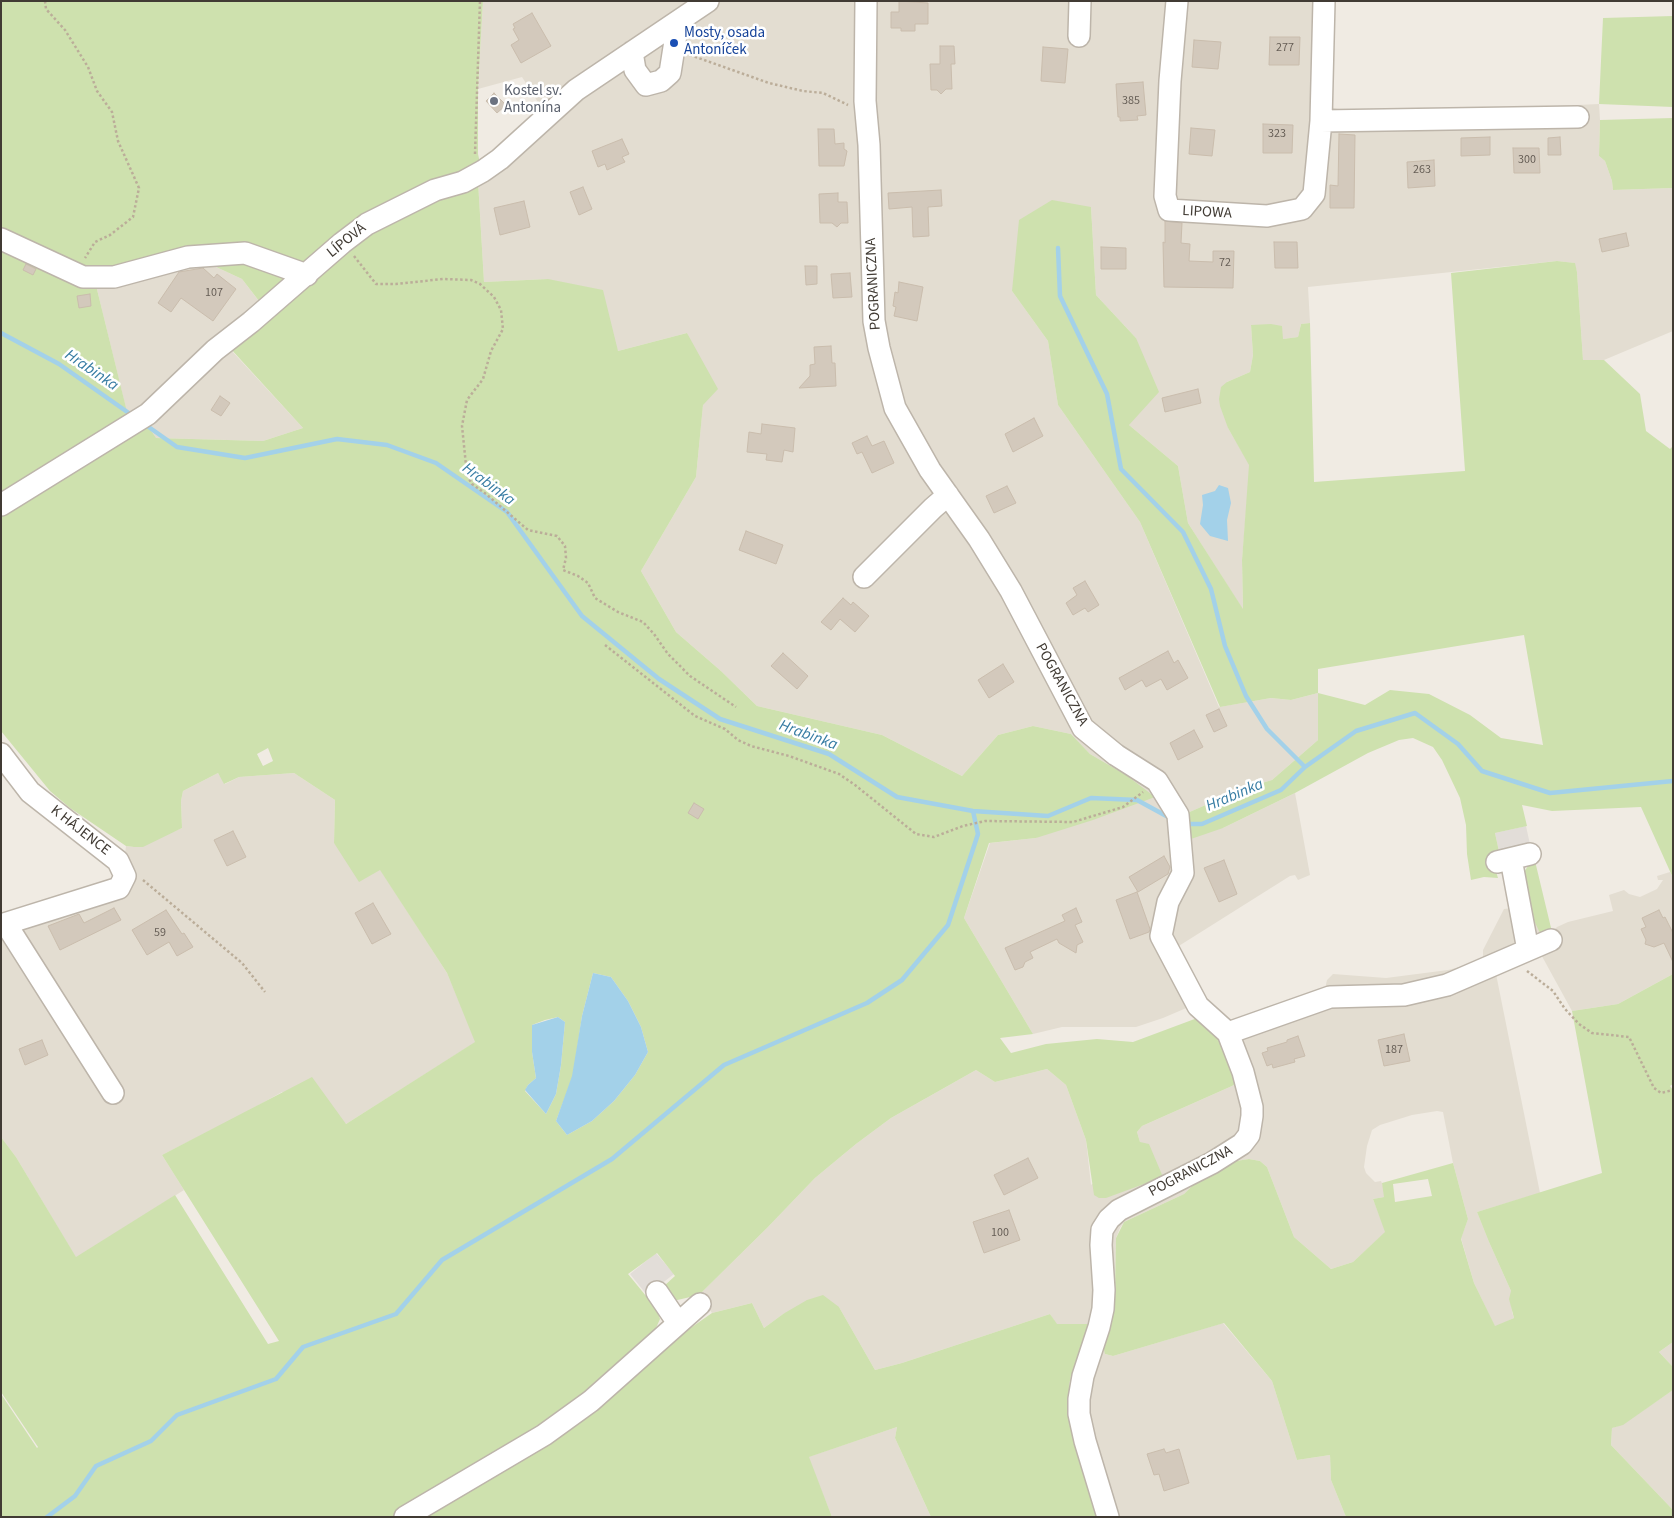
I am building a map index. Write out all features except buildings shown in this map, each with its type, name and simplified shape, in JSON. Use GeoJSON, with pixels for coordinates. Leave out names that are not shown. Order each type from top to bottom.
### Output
{"type":"FeatureCollection","features":[{"type":"Feature","properties":{"kind":"street","name":"LÍPOVÁ"},"geometry":{"type":"LineString","coordinates":[[1,506],[138,420],[164,399],[215,350],[367,224],[435,190],[463,182],[483,171],[500,159],[576,90],[708,1]]}},
{"type":"Feature","properties":{"kind":"street","name":"POGRANICZNA"},"geometry":{"type":"LineString","coordinates":[[866,1],[866,112],[869,145],[874,321],[895,408],[930,470],[979,539],[1011,591],[1083,728],[1116,755],[1157,781],[1178,815],[1184,873],[1168,902],[1161,936],[1198,1006],[1228,1033],[1243,1072],[1252,1107],[1249,1135],[1242,1144],[1212,1162],[1119,1210],[1108,1219],[1102,1230],[1104,1290],[1102,1310],[1099,1327],[1082,1376],[1079,1414],[1085,1441],[1108,1517]]}},
{"type":"Feature","properties":{"kind":"street"},"geometry":{"type":"LineString","coordinates":[[1079,36],[1080,1]]}},
{"type":"Feature","properties":{"kind":"street","name":"LIPOWA"},"geometry":{"type":"LineString","coordinates":[[1177,1],[1170,81],[1165,196],[1170,210],[1267,216],[1302,210],[1314,194],[1321,121],[1324,1]]}},
{"type":"Feature","properties":{"kind":"street"},"geometry":{"type":"LineString","coordinates":[[632,52],[635,70],[646,85],[661,81],[670,73],[678,22]]}},
{"type":"Feature","properties":{"kind":"street"},"geometry":{"type":"LineString","coordinates":[[1321,121],[1578,117]]}},
{"type":"Feature","properties":{"kind":"street"},"geometry":{"type":"LineString","coordinates":[[1,239],[83,277],[114,277],[188,257],[245,254],[307,275]]}},
{"type":"Feature","properties":{"kind":"street"},"geometry":{"type":"LineString","coordinates":[[864,577],[948,495]]}},
{"type":"Feature","properties":{"kind":"street","name":"K HÁJENCE"},"geometry":{"type":"LineString","coordinates":[[1,754],[30,792],[118,861],[125,876]]}},
{"type":"Feature","properties":{"kind":"street"},"geometry":{"type":"LineString","coordinates":[[1512,859],[1528,950]]}},
{"type":"Feature","properties":{"kind":"street"},"geometry":{"type":"LineString","coordinates":[[114,1093],[4,925],[119,888],[125,876]]}},
{"type":"Feature","properties":{"kind":"street"},"geometry":{"type":"LineString","coordinates":[[1228,1033],[1330,997],[1404,995],[1447,985],[1550,940]]}},
{"type":"Feature","properties":{"kind":"street"},"geometry":{"type":"LineString","coordinates":[[657,1292],[678,1323]]}},
{"type":"Feature","properties":{"kind":"street"},"geometry":{"type":"LineString","coordinates":[[405,1517],[544,1435],[591,1401],[700,1304]]}},
{"type":"Feature","properties":{"kind":"path"},"geometry":{"type":"LineString","coordinates":[[45,1],[46,9],[65,30],[88,67],[97,91],[112,112],[118,141],[139,188],[133,217],[110,235],[95,242],[86,257],[83,277]]}},
{"type":"Feature","properties":{"kind":"path"},"geometry":{"type":"LineString","coordinates":[[480,1],[474,138],[475,158],[483,171]]}},
{"type":"Feature","properties":{"kind":"path"},"geometry":{"type":"LineString","coordinates":[[673,49],[769,83],[803,91],[823,93],[866,112]]}},
{"type":"Feature","properties":{"kind":"path"},"geometry":{"type":"LineString","coordinates":[[342,243],[376,284],[443,279],[471,280],[480,284],[494,296],[500,310],[503,329],[491,351],[483,379],[467,400],[462,426],[467,475],[472,484],[528,530],[557,536],[565,546],[566,558],[563,570],[578,576],[588,584],[595,598],[618,612],[643,622],[668,654],[690,676],[736,707]]}},
{"type":"Feature","properties":{"kind":"path"},"geometry":{"type":"LineString","coordinates":[[605,645],[695,716],[725,729],[738,740],[751,746],[789,756],[839,774],[916,834],[934,837],[963,826],[985,821],[1074,822],[1123,807],[1144,792]]}},
{"type":"Feature","properties":{"kind":"path"},"geometry":{"type":"LineString","coordinates":[[125,876],[145,880],[242,963],[265,992]]}},
{"type":"Feature","properties":{"kind":"path"},"geometry":{"type":"LineString","coordinates":[[1509,958],[1553,991],[1579,1024],[1592,1033],[1629,1037],[1654,1088],[1661,1094],[1673,1090]]}},
{"type":"Feature","properties":{"kind":"shaded area"},"geometry":{"type":"Polygon","coordinates":[[[483,1],[1333,1],[1330,107],[1343,110],[1430,112],[1599,104],[1599,156],[1605,161],[1613,190],[1673,188],[1673,331],[1604,360],[1583,360],[1577,272],[1574,263],[1557,261],[1308,287],[1310,323],[1301,324],[1298,337],[1283,339],[1251,325],[1253,355],[1250,372],[1227,382],[1228,428],[1250,465],[1242,560],[1243,610],[1188,523],[1178,466],[1129,425],[1136,338],[1096,295],[1091,207],[1012,291],[1048,341],[1058,405],[1140,522],[1219,707],[1271,698],[1291,700],[1318,693],[1318,740],[1272,780],[1242,789],[1185,814],[1223,828],[1295,793],[1310,875],[1298,880],[1295,875],[1290,876],[1174,949],[1191,1006],[1136,1027],[1062,1027],[1033,1034],[964,918],[990,843],[1036,838],[1126,775],[1090,754],[1071,734],[1033,726],[998,735],[962,776],[882,735],[757,706],[721,671],[676,632],[641,571],[696,477],[703,404],[687,333],[618,351],[548,279],[484,282],[478,181],[480,163],[541,107],[522,77],[478,89],[483,1]]]}},
{"type":"Feature","properties":{"kind":"shaded area"},"geometry":{"type":"Polygon","coordinates":[[[186,253],[242,279],[271,317],[230,349],[303,428],[263,441],[156,438],[132,433],[92,269],[186,253]]]}},
{"type":"Feature","properties":{"kind":"shaded area"},"geometry":{"type":"Polygon","coordinates":[[[218,773],[225,784],[239,777],[294,773],[335,800],[334,843],[380,869],[447,973],[476,1042],[346,1124],[282,1092],[162,1155],[184,1190],[76,1258],[16,1157],[1,1137],[1,930],[120,892],[126,846],[134,847],[182,828],[181,801],[183,791],[218,773]]]}},
{"type":"Feature","properties":{"kind":"shaded area"},"geometry":{"type":"Polygon","coordinates":[[[1526,826],[1531,849],[1500,856],[1495,833],[1526,826]]]}},
{"type":"Feature","properties":{"kind":"shaded area"},"geometry":{"type":"Polygon","coordinates":[[[1670,872],[1673,878],[1673,974],[1618,1004],[1572,1011],[1538,949],[1527,962],[1512,963],[1495,969],[1540,1193],[1477,1212],[1511,1291],[1514,1318],[1495,1327],[1474,1283],[1461,1238],[1468,1219],[1453,1163],[1443,1112],[1437,1111],[1412,1115],[1380,1125],[1372,1130],[1367,1146],[1364,1167],[1366,1173],[1375,1182],[1381,1181],[1384,1188],[1384,1197],[1373,1199],[1386,1232],[1353,1262],[1331,1269],[1294,1237],[1267,1167],[1260,1161],[1249,1159],[1236,1161],[1195,1183],[1184,1194],[1124,1222],[1120,1228],[1116,1238],[1115,1292],[1107,1329],[1105,1354],[1113,1356],[1223,1323],[1272,1381],[1297,1460],[1330,1455],[1331,1480],[1346,1517],[1099,1517],[1070,1414],[1069,1386],[1071,1375],[1078,1365],[1088,1324],[1056,1324],[1050,1314],[902,1363],[875,1370],[839,1307],[783,1314],[764,1328],[752,1303],[712,1313],[699,1295],[815,1178],[856,1144],[891,1118],[976,1070],[995,1082],[1047,1069],[1066,1085],[1086,1140],[1091,1185],[1140,1142],[1137,1132],[1142,1126],[1232,1086],[1240,1080],[1238,1020],[1269,1006],[1325,989],[1327,980],[1333,974],[1386,978],[1448,970],[1475,963],[1483,959],[1483,950],[1504,909],[1527,906],[1552,932],[1557,927],[1568,922],[1613,911],[1609,895],[1624,890],[1629,894],[1640,897],[1657,889],[1663,880],[1658,880],[1657,876],[1670,872]]]}},
{"type":"Feature","properties":{"kind":"shaded area"},"geometry":{"type":"Polygon","coordinates":[[[656,1253],[674,1274],[647,1295],[630,1274],[656,1253]]]}},
{"type":"Feature","properties":{"kind":"shaded area"},"geometry":{"type":"Polygon","coordinates":[[[1673,1342],[1673,1367],[1659,1352],[1673,1342]]]}},
{"type":"Feature","properties":{"kind":"shaded area"},"geometry":{"type":"Polygon","coordinates":[[[1673,1390],[1673,1510],[1611,1445],[1612,1428],[1623,1424],[1673,1390]]]}},
{"type":"Feature","properties":{"kind":"shaded area"},"geometry":{"type":"Polygon","coordinates":[[[897,1427],[895,1438],[931,1517],[832,1517],[808,1457],[897,1427]]]}},
{"type":"Feature","properties":{"kind":"green space"},"geometry":{"type":"Polygon","coordinates":[[[1,1],[483,1],[478,89],[478,154],[480,163],[448,180],[414,191],[386,203],[352,223],[259,301],[242,279],[186,253],[92,269],[132,432],[147,425],[156,438],[263,441],[303,428],[230,348],[271,317],[364,234],[426,202],[478,181],[484,282],[548,279],[603,290],[618,351],[687,333],[718,389],[703,405],[696,477],[641,571],[676,632],[721,671],[757,706],[882,735],[962,776],[998,735],[1033,726],[1071,734],[1090,754],[1126,775],[1155,797],[1093,820],[1036,838],[989,843],[964,918],[1033,1034],[1000,1038],[1011,1053],[1046,1044],[1097,1039],[1133,1042],[1200,1017],[1221,1036],[1241,1080],[1232,1086],[1142,1126],[1137,1132],[1140,1142],[1149,1144],[1163,1177],[1106,1198],[1099,1198],[1094,1195],[1086,1140],[1066,1085],[1047,1069],[995,1082],[976,1070],[891,1118],[856,1144],[815,1178],[699,1295],[673,1301],[663,1290],[664,1286],[675,1276],[657,1253],[628,1274],[646,1296],[649,1295],[656,1306],[660,1319],[656,1328],[583,1403],[541,1432],[397,1517],[1,1517],[1,1394],[38,1447],[1,1392],[1,1137],[16,1157],[76,1257],[175,1195],[268,1344],[279,1341],[162,1155],[312,1077],[346,1124],[475,1042],[447,973],[380,870],[359,882],[334,843],[335,800],[294,773],[239,777],[224,784],[218,773],[183,791],[181,801],[182,828],[143,847],[126,846],[70,808],[50,791],[1,731],[1,1]],[[268,748],[257,754],[263,766],[273,761],[268,748]],[[593,973],[582,1016],[573,1076],[556,1121],[567,1135],[592,1121],[614,1101],[635,1075],[648,1052],[641,1027],[628,1001],[611,977],[593,973]],[[558,1017],[532,1025],[532,1052],[536,1078],[528,1085],[525,1091],[546,1114],[556,1094],[565,1022],[558,1017]]]}},
{"type":"Feature","properties":{"kind":"green space"},"geometry":{"type":"Polygon","coordinates":[[[1673,16],[1673,107],[1599,104],[1603,18],[1673,16]]]}},
{"type":"Feature","properties":{"kind":"green space"},"geometry":{"type":"Polygon","coordinates":[[[1673,118],[1673,188],[1613,190],[1605,161],[1599,156],[1600,120],[1673,118]]]}},
{"type":"Feature","properties":{"kind":"green space"},"geometry":{"type":"Polygon","coordinates":[[[1052,200],[1091,207],[1096,295],[1136,338],[1159,392],[1129,425],[1178,466],[1188,523],[1243,609],[1242,560],[1249,465],[1228,428],[1219,399],[1221,387],[1227,382],[1250,372],[1253,355],[1251,325],[1271,324],[1282,326],[1283,339],[1298,337],[1301,324],[1310,323],[1314,482],[1465,471],[1451,273],[1557,261],[1575,263],[1583,360],[1604,360],[1640,394],[1646,431],[1670,449],[1673,446],[1673,878],[1641,807],[1552,811],[1522,805],[1527,826],[1495,833],[1500,856],[1492,859],[1498,878],[1484,877],[1471,880],[1467,854],[1466,825],[1460,798],[1442,760],[1433,747],[1413,738],[1399,740],[1368,753],[1295,793],[1223,828],[1188,840],[1185,814],[1242,789],[1272,780],[1318,740],[1318,693],[1291,700],[1271,698],[1220,707],[1140,522],[1058,405],[1048,341],[1012,291],[1019,220],[1052,200]],[[1524,635],[1318,669],[1318,693],[1365,705],[1390,690],[1429,694],[1470,715],[1501,738],[1543,745],[1524,635]]]}},
{"type":"Feature","properties":{"kind":"green space"},"geometry":{"type":"Polygon","coordinates":[[[1535,861],[1552,932],[1540,933],[1527,906],[1522,875],[1530,863],[1535,861]]]}},
{"type":"Feature","properties":{"kind":"green space"},"geometry":{"type":"Polygon","coordinates":[[[1673,974],[1673,1084],[1670,1086],[1673,1090],[1673,1342],[1659,1352],[1673,1367],[1673,1390],[1623,1425],[1612,1428],[1611,1445],[1673,1510],[1673,1517],[1346,1517],[1331,1480],[1330,1455],[1297,1460],[1272,1381],[1224,1323],[1113,1356],[1105,1354],[1103,1345],[1115,1292],[1116,1238],[1124,1222],[1184,1194],[1195,1183],[1236,1161],[1249,1159],[1260,1161],[1267,1167],[1294,1237],[1331,1269],[1353,1262],[1385,1232],[1373,1199],[1384,1197],[1382,1183],[1453,1163],[1468,1219],[1461,1239],[1474,1283],[1495,1326],[1514,1318],[1509,1299],[1511,1291],[1477,1212],[1602,1173],[1572,1011],[1618,1004],[1673,974]],[[1428,1179],[1393,1184],[1395,1202],[1432,1196],[1428,1179]]]}},
{"type":"Feature","properties":{"kind":"green space"},"geometry":{"type":"Polygon","coordinates":[[[823,1295],[839,1307],[875,1370],[902,1363],[1050,1314],[1057,1324],[1088,1324],[1078,1365],[1071,1375],[1069,1386],[1070,1414],[1099,1517],[931,1517],[895,1438],[897,1427],[809,1457],[832,1517],[419,1517],[583,1420],[649,1357],[712,1313],[752,1303],[764,1328],[807,1300],[823,1295]]]}},
{"type":"Feature","properties":{"kind":"water"},"geometry":{"type":"Polygon","coordinates":[[[1219,485],[1228,488],[1231,503],[1227,520],[1228,541],[1210,536],[1200,524],[1203,505],[1202,495],[1215,491],[1219,485]]]}},
{"type":"Feature","properties":{"kind":"water"},"geometry":{"type":"Polygon","coordinates":[[[593,973],[611,977],[628,1001],[641,1027],[648,1052],[635,1075],[614,1101],[592,1121],[567,1135],[556,1121],[572,1076],[582,1016],[593,973]]]}},
{"type":"Feature","properties":{"kind":"water"},"geometry":{"type":"Polygon","coordinates":[[[558,1017],[565,1022],[561,1065],[556,1094],[546,1114],[525,1090],[536,1078],[532,1052],[532,1025],[558,1017]]]}},
{"type":"Feature","properties":{"kind":"waterway"},"geometry":{"type":"LineString","coordinates":[[1058,248],[1060,296],[1107,394],[1121,469],[1183,532],[1211,589],[1225,646],[1246,696],[1267,729],[1305,767]]}},
{"type":"Feature","properties":{"kind":"waterway","name":"Hrabinka"},"geometry":{"type":"LineString","coordinates":[[1,333],[59,364],[133,416]]}},
{"type":"Feature","properties":{"kind":"waterway","name":"Hrabinka"},"geometry":{"type":"LineString","coordinates":[[143,423],[177,447],[245,458],[337,439],[387,445],[436,463],[507,512],[582,616],[659,679],[720,719],[829,754],[897,797],[973,811],[1048,816],[1091,798],[1137,800],[1170,818]]}},
{"type":"Feature","properties":{"kind":"waterway","name":"Hrabinka"},"geometry":{"type":"LineString","coordinates":[[1184,824],[1202,824],[1281,790],[1305,767],[1356,731],[1415,713],[1458,744],[1482,771],[1550,793],[1673,781]]}},
{"type":"Feature","properties":{"kind":"waterway"},"geometry":{"type":"LineString","coordinates":[[47,1517],[75,1496],[96,1466],[151,1441],[177,1415],[276,1379],[303,1347],[396,1314],[442,1260],[612,1159],[724,1065],[867,1003],[902,980],[948,925],[978,834],[973,811]]}},
{"type":"Feature","properties":{"kind":"place","name":"Mosty, osada Antoníček"},"geometry":{"type":"Point","coordinates":[674,43]}},
{"type":"Feature","properties":{"kind":"place","name":"Kostel sv. Antonína"},"geometry":{"type":"Point","coordinates":[494,101]}}]}
